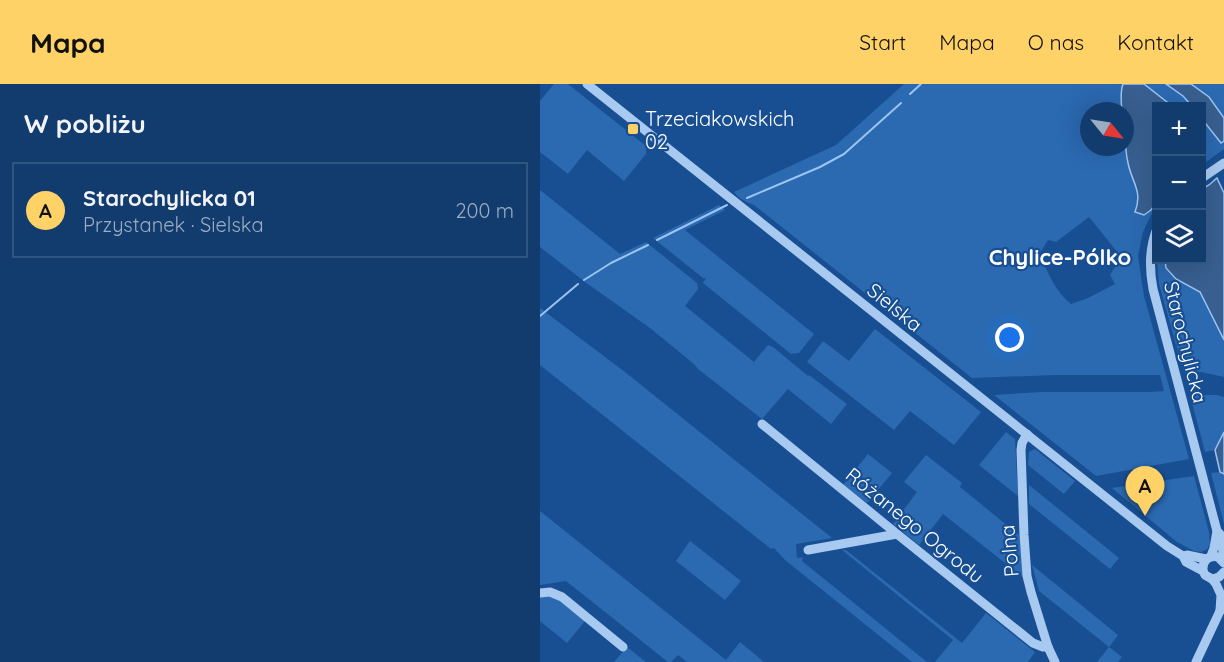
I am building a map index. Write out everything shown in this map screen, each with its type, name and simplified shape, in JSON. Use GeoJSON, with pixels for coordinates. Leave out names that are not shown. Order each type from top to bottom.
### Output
{"type":"FeatureCollection","features":[{"type":"Feature","properties":{"kind":"street","name":"Sielska"},"geometry":{"type":"LineString","coordinates":[[586,84],[1167,546],[1183,556],[1184,560],[1203,571]]}},
{"type":"Feature","properties":{"kind":"street"},"geometry":{"type":"LineString","coordinates":[[1206,175],[1224,163]]}},
{"type":"Feature","properties":{"kind":"street","name":"Starochylicka"},"geometry":{"type":"LineString","coordinates":[[1152,242],[1150,256],[1153,289],[1217,531],[1215,548],[1203,563],[1203,571]]}},
{"type":"Feature","properties":{"kind":"street","name":"Różanego Ogrodu"},"geometry":{"type":"LineString","coordinates":[[762,424],[1033,643],[1048,647]]}},
{"type":"Feature","properties":{"kind":"street","name":"Polna"},"geometry":{"type":"LineString","coordinates":[[1027,434],[1021,450],[1028,576],[1048,647],[1055,662]]}},
{"type":"Feature","properties":{"kind":"street","name":"Starochylicka"},"geometry":{"type":"LineString","coordinates":[[1217,531],[1221,534],[1223,561]]}},
{"type":"Feature","properties":{"kind":"street"},"geometry":{"type":"LineString","coordinates":[[808,550],[897,534]]}},
{"type":"Feature","properties":{"kind":"street","name":"Sielska"},"geometry":{"type":"LineString","coordinates":[[1183,556],[1209,558]]}},
{"type":"Feature","properties":{"kind":"street","name":"Starochylicka"},"geometry":{"type":"LineString","coordinates":[[1209,558],[1218,557],[1223,561]]}},
{"type":"Feature","properties":{"kind":"street"},"geometry":{"type":"LineString","coordinates":[[1196,662],[1222,608],[1221,595],[1216,584],[1203,571]]}},
{"type":"Feature","properties":{"kind":"street"},"geometry":{"type":"LineString","coordinates":[[1212,579],[1217,579],[1224,574]]}},
{"type":"Feature","properties":{"kind":"street"},"geometry":{"type":"LineString","coordinates":[[545,593],[562,597],[623,647]]}},
{"type":"Feature","properties":{"kind":"shaded area"},"geometry":{"type":"Polygon","coordinates":[[[554,84],[568,84],[646,146],[646,154],[624,181],[587,150],[568,174],[540,152],[540,101],[554,84]]]}},
{"type":"Feature","properties":{"kind":"shaded area"},"geometry":{"type":"Polygon","coordinates":[[[904,84],[1166,84],[1188,102],[1152,102],[1152,213],[1143,232],[1138,256],[1144,296],[1189,459],[1096,476],[994,395],[1041,392],[1164,391],[1160,375],[972,378],[754,205],[738,197],[734,192],[836,145],[904,84]],[[1089,217],[1056,242],[1048,240],[1040,253],[1056,287],[1071,304],[1115,284],[1110,275],[1120,258],[1089,217]]]}},
{"type":"Feature","properties":{"kind":"shaded area"},"geometry":{"type":"Polygon","coordinates":[[[1123,84],[1144,84],[1167,102],[1152,102],[1152,209],[1144,215],[1135,212],[1138,198],[1127,156],[1134,156],[1134,102],[1121,102],[1123,84]]]}},
{"type":"Feature","properties":{"kind":"shaded area"},"geometry":{"type":"Polygon","coordinates":[[[1166,84],[1191,84],[1209,97],[1224,118],[1224,141],[1221,143],[1206,124],[1206,102],[1188,102],[1166,84]]]}},
{"type":"Feature","properties":{"kind":"shaded area"},"geometry":{"type":"Polygon","coordinates":[[[1191,84],[1224,84],[1224,118],[1209,97],[1191,84]]]}},
{"type":"Feature","properties":{"kind":"shaded area"},"geometry":{"type":"Polygon","coordinates":[[[1206,124],[1221,143],[1224,141],[1224,149],[1206,162],[1206,124]]]}},
{"type":"Feature","properties":{"kind":"shaded area"},"geometry":{"type":"Polygon","coordinates":[[[1217,178],[1224,193],[1224,340],[1200,292],[1176,279],[1166,268],[1166,264],[1206,264],[1206,187],[1217,178]]]}},
{"type":"Feature","properties":{"kind":"shaded area"},"geometry":{"type":"Polygon","coordinates":[[[540,190],[620,254],[646,242],[697,283],[698,289],[685,306],[754,362],[768,345],[773,347],[847,404],[831,424],[788,389],[762,419],[650,328],[540,247],[540,190]]]}},
{"type":"Feature","properties":{"kind":"shaded area"},"geometry":{"type":"Polygon","coordinates":[[[719,205],[725,210],[685,230],[814,334],[799,353],[791,354],[703,283],[706,278],[703,278],[653,238],[719,205]]]}},
{"type":"Feature","properties":{"kind":"shaded area"},"geometry":{"type":"Polygon","coordinates":[[[1157,264],[1166,264],[1166,268],[1176,279],[1200,292],[1224,340],[1224,377],[1201,372],[1184,373],[1159,284],[1157,264]]]}},
{"type":"Feature","properties":{"kind":"shaded area"},"geometry":{"type":"Polygon","coordinates":[[[540,308],[625,372],[832,538],[796,544],[797,558],[803,557],[802,561],[927,662],[912,662],[785,560],[774,548],[771,549],[540,365],[540,308]]]}},
{"type":"Feature","properties":{"kind":"shaded area"},"geometry":{"type":"Polygon","coordinates":[[[875,329],[981,412],[954,445],[910,411],[894,430],[807,362],[823,341],[849,361],[875,329]]]}},
{"type":"Feature","properties":{"kind":"shaded area"},"geometry":{"type":"Polygon","coordinates":[[[1190,395],[1224,397],[1224,432],[1215,450],[1205,452],[1190,395]]]}},
{"type":"Feature","properties":{"kind":"shaded area"},"geometry":{"type":"Polygon","coordinates":[[[1006,432],[1015,439],[1018,496],[979,465],[1006,432]]]}},
{"type":"Feature","properties":{"kind":"shaded area"},"geometry":{"type":"Polygon","coordinates":[[[1224,432],[1224,474],[1220,472],[1215,450],[1224,432]]]}},
{"type":"Feature","properties":{"kind":"shaded area"},"geometry":{"type":"Polygon","coordinates":[[[1035,449],[1075,481],[1064,494],[1028,465],[1029,452],[1035,449]]]}},
{"type":"Feature","properties":{"kind":"shaded area"},"geometry":{"type":"Polygon","coordinates":[[[868,454],[892,473],[867,503],[843,485],[868,454]]]}},
{"type":"Feature","properties":{"kind":"shaded area"},"geometry":{"type":"Polygon","coordinates":[[[926,455],[962,483],[960,487],[1019,535],[1024,578],[943,514],[919,545],[893,524],[917,492],[904,482],[926,455]]]}},
{"type":"Feature","properties":{"kind":"shaded area"},"geometry":{"type":"Polygon","coordinates":[[[1211,473],[1224,474],[1224,524],[1211,473]]]}},
{"type":"Feature","properties":{"kind":"shaded area"},"geometry":{"type":"Polygon","coordinates":[[[1194,476],[1209,532],[1210,545],[1201,552],[1177,542],[1112,488],[1194,476]]]}},
{"type":"Feature","properties":{"kind":"shaded area"},"geometry":{"type":"Polygon","coordinates":[[[1029,485],[1119,558],[1110,569],[1029,504],[1029,485]]]}},
{"type":"Feature","properties":{"kind":"shaded area"},"geometry":{"type":"Polygon","coordinates":[[[540,511],[726,660],[740,642],[764,662],[687,662],[678,655],[668,662],[566,581],[540,585],[540,511]]]}},
{"type":"Feature","properties":{"kind":"shaded area"},"geometry":{"type":"Polygon","coordinates":[[[690,541],[741,581],[725,600],[676,561],[690,541]]]}},
{"type":"Feature","properties":{"kind":"shaded area"},"geometry":{"type":"Polygon","coordinates":[[[842,550],[846,550],[962,643],[986,613],[1035,652],[1028,662],[935,662],[953,640],[842,550]]]}},
{"type":"Feature","properties":{"kind":"shaded area"},"geometry":{"type":"Polygon","coordinates":[[[1032,565],[1118,635],[1109,647],[1039,591],[1032,565]]]}},
{"type":"Feature","properties":{"kind":"shaded area"},"geometry":{"type":"Polygon","coordinates":[[[540,596],[560,600],[585,621],[567,643],[540,621],[540,596]]]}},
{"type":"Feature","properties":{"kind":"shaded area"},"geometry":{"type":"Polygon","coordinates":[[[627,647],[646,662],[614,662],[627,647]]]}},
{"type":"Feature","properties":{"kind":"shaded area"},"geometry":{"type":"Polygon","coordinates":[[[1109,647],[1122,657],[1118,662],[1097,662],[1109,647]]]}},
{"type":"Feature","properties":{"kind":"waterway"},"geometry":{"type":"LineString","coordinates":[[910,94],[921,84]]}},
{"type":"Feature","properties":{"kind":"waterway"},"geometry":{"type":"LineString","coordinates":[[747,198],[820,167],[844,154],[901,103]]}},
{"type":"Feature","properties":{"kind":"waterway"},"geometry":{"type":"LineString","coordinates":[[657,240],[727,205]]}},
{"type":"Feature","properties":{"kind":"waterway"},"geometry":{"type":"LineString","coordinates":[[584,280],[611,263],[648,245]]}},
{"type":"Feature","properties":{"kind":"waterway"},"geometry":{"type":"LineString","coordinates":[[540,316],[578,284]]}},
{"type":"Feature","properties":{"kind":"place","name":"Trzeciakowskich 02"},"geometry":{"type":"Point","coordinates":[633,129]}},
{"type":"Feature","properties":{"kind":"place","name":"Starochylicka 01"},"geometry":{"type":"Point","coordinates":[1145,516]}},
{"type":"Feature","properties":{"kind":"district","name":"Chylice-Pólko"},"geometry":{"type":"Point","coordinates":[1060,257]}}]}
